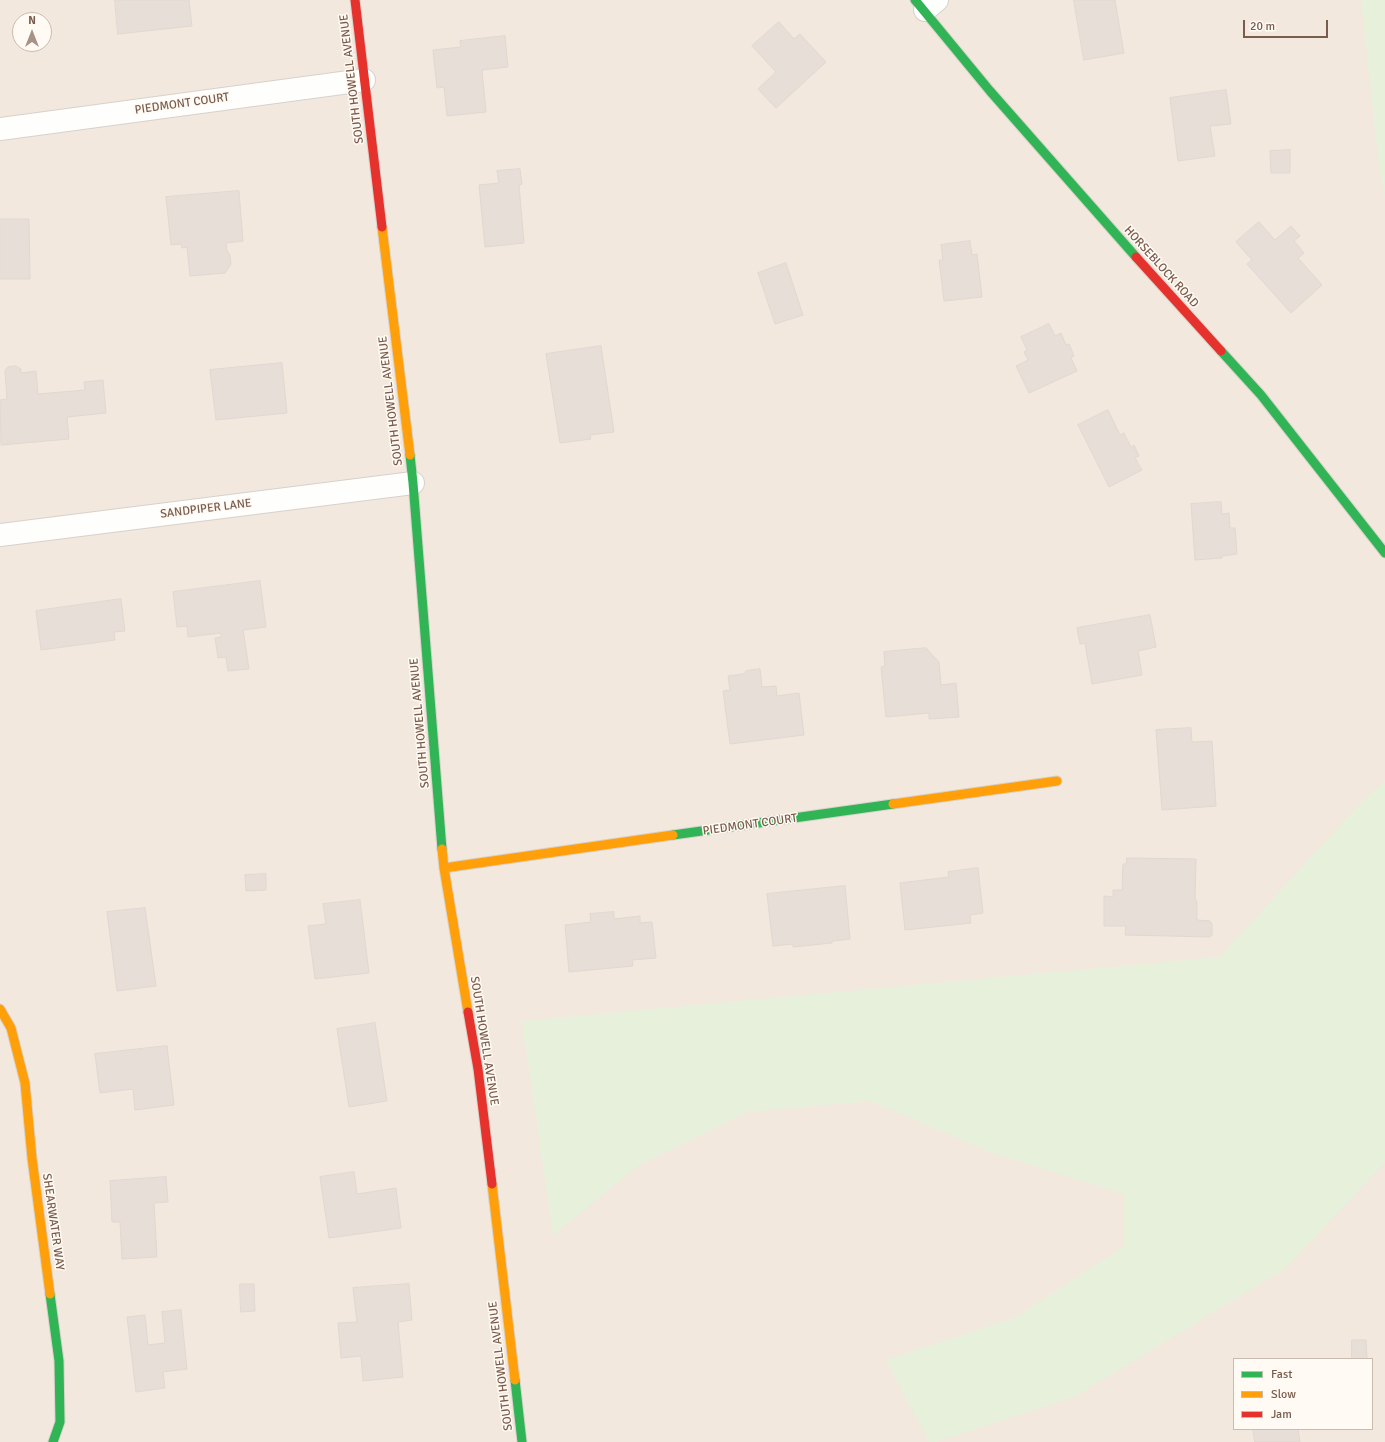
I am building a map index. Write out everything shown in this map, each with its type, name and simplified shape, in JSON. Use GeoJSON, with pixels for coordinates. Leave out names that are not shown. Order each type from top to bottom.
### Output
{"type":"FeatureCollection","features":[{"type":"Feature","properties":{"kind":"street","name":"SOUTH HOWELL AVENUE"},"geometry":{"type":"LineString","coordinates":[[355,0],[412,483],[444,868],[478,1069],[522,1442]]}},
{"type":"Feature","properties":{"kind":"street","name":"HORSEBLOCK ROAD"},"geometry":{"type":"LineString","coordinates":[[926,4],[990,91],[1164,289],[1261,395],[1385,553]]}},
{"type":"Feature","properties":{"kind":"street","name":"PIEDMONT COURT"},"geometry":{"type":"LineString","coordinates":[[0,129],[364,80]]}},
{"type":"Feature","properties":{"kind":"street","name":"SANDPIPER LANE"},"geometry":{"type":"LineString","coordinates":[[0,535],[412,483]]}},
{"type":"Feature","properties":{"kind":"street","name":"PIEDMONT COURT"},"geometry":{"type":"LineString","coordinates":[[444,868],[1057,781]]}},
{"type":"Feature","properties":{"kind":"street","name":"SHEARWATER WAY"},"geometry":{"type":"LineString","coordinates":[[0,1009],[11,1028],[25,1083],[32,1158],[59,1361],[60,1422],[53,1442]]}},
{"type":"Feature","properties":{"kind":"shaded area"},"geometry":{"type":"Polygon","coordinates":[[[0,0],[1385,0],[1385,1442],[0,1442],[0,0]]]}},
{"type":"Feature","properties":{"kind":"green space"},"geometry":{"type":"Polygon","coordinates":[[[1361,0],[1385,0],[1385,198],[1379,166],[1361,0]]]}},
{"type":"Feature","properties":{"kind":"green space"},"geometry":{"type":"Polygon","coordinates":[[[1385,781],[1385,1163],[1285,1269],[1074,1397],[936,1442],[929,1442],[886,1360],[1014,1318],[1123,1247],[1124,1194],[990,1152],[871,1101],[748,1112],[639,1165],[553,1236],[522,1021],[1219,957],[1363,800],[1385,781]]]}},
{"type":"Feature","properties":{"kind":"building"},"geometry":{"type":"Polygon","coordinates":[[[115,0],[189,0],[192,26],[118,34],[115,0]]]}},
{"type":"Feature","properties":{"kind":"building"},"geometry":{"type":"Polygon","coordinates":[[[1074,0],[1115,0],[1124,53],[1084,60],[1074,0]]]}},
{"type":"Feature","properties":{"kind":"building"},"geometry":{"type":"Polygon","coordinates":[[[779,22],[794,39],[800,34],[826,62],[776,108],[758,89],[776,72],[752,46],[779,22]]]}},
{"type":"Feature","properties":{"kind":"building"},"geometry":{"type":"Polygon","coordinates":[[[505,36],[508,67],[482,70],[486,112],[447,116],[444,87],[437,88],[433,50],[461,47],[460,41],[505,36]]]}},
{"type":"Feature","properties":{"kind":"building"},"geometry":{"type":"Polygon","coordinates":[[[1226,90],[1231,124],[1210,126],[1215,156],[1178,161],[1170,98],[1226,90]]]}},
{"type":"Feature","properties":{"kind":"building"},"geometry":{"type":"Polygon","coordinates":[[[1290,150],[1290,173],[1271,173],[1270,151],[1290,150]]]}},
{"type":"Feature","properties":{"kind":"building"},"geometry":{"type":"Polygon","coordinates":[[[520,169],[522,184],[519,185],[524,243],[485,247],[479,185],[499,183],[497,171],[520,169]]]}},
{"type":"Feature","properties":{"kind":"building"},"geometry":{"type":"Polygon","coordinates":[[[239,191],[243,241],[226,243],[231,264],[225,273],[190,276],[187,247],[182,248],[181,244],[171,245],[166,197],[239,191]]]}},
{"type":"Feature","properties":{"kind":"building"},"geometry":{"type":"Polygon","coordinates":[[[0,219],[29,219],[30,279],[0,279],[0,219]]]}},
{"type":"Feature","properties":{"kind":"building"},"geometry":{"type":"Polygon","coordinates":[[[1259,222],[1275,240],[1291,226],[1300,236],[1294,241],[1304,253],[1298,258],[1322,285],[1291,313],[1247,264],[1252,260],[1236,242],[1259,222]]]}},
{"type":"Feature","properties":{"kind":"building"},"geometry":{"type":"Polygon","coordinates":[[[970,241],[972,255],[977,254],[982,297],[944,301],[939,260],[943,260],[941,245],[970,241]]]}},
{"type":"Feature","properties":{"kind":"building"},"geometry":{"type":"Polygon","coordinates":[[[786,263],[803,315],[775,324],[758,273],[786,263]]]}},
{"type":"Feature","properties":{"kind":"building"},"geometry":{"type":"Polygon","coordinates":[[[1049,324],[1055,336],[1061,333],[1066,345],[1069,344],[1074,356],[1071,358],[1077,371],[1029,393],[1016,366],[1028,360],[1024,352],[1027,350],[1021,337],[1049,324]]]}},
{"type":"Feature","properties":{"kind":"building"},"geometry":{"type":"Polygon","coordinates":[[[601,346],[614,432],[590,435],[591,439],[560,443],[546,354],[601,346]]]}},
{"type":"Feature","properties":{"kind":"building"},"geometry":{"type":"Polygon","coordinates":[[[282,363],[287,413],[216,420],[210,370],[282,363]]]}},
{"type":"Feature","properties":{"kind":"building"},"geometry":{"type":"Polygon","coordinates":[[[16,366],[21,369],[21,373],[36,371],[38,394],[85,390],[84,382],[103,380],[106,413],[67,417],[69,439],[1,445],[0,400],[7,399],[5,370],[8,367],[16,366]]]}},
{"type":"Feature","properties":{"kind":"building"},"geometry":{"type":"Polygon","coordinates":[[[1108,410],[1120,435],[1124,433],[1131,447],[1134,445],[1139,456],[1135,458],[1142,470],[1109,487],[1078,425],[1108,410]]]}},
{"type":"Feature","properties":{"kind":"building"},"geometry":{"type":"Polygon","coordinates":[[[1221,502],[1222,514],[1229,513],[1230,528],[1235,528],[1237,554],[1222,556],[1222,558],[1195,560],[1191,504],[1221,502]]]}},
{"type":"Feature","properties":{"kind":"building"},"geometry":{"type":"Polygon","coordinates":[[[260,581],[266,627],[243,630],[249,669],[228,671],[226,657],[218,658],[215,638],[221,637],[221,633],[188,637],[187,626],[177,627],[173,592],[260,581]]]}},
{"type":"Feature","properties":{"kind":"building"},"geometry":{"type":"Polygon","coordinates":[[[121,599],[125,631],[114,632],[115,640],[41,650],[36,611],[121,599]]]}},
{"type":"Feature","properties":{"kind":"building"},"geometry":{"type":"Polygon","coordinates":[[[1150,615],[1156,647],[1138,651],[1142,675],[1092,684],[1085,643],[1080,644],[1077,628],[1150,615]]]}},
{"type":"Feature","properties":{"kind":"building"},"geometry":{"type":"Polygon","coordinates":[[[926,648],[939,662],[941,685],[956,683],[959,717],[929,719],[929,713],[886,717],[881,667],[885,666],[884,652],[926,648]]]}},
{"type":"Feature","properties":{"kind":"building"},"geometry":{"type":"Polygon","coordinates":[[[760,669],[762,687],[776,686],[777,696],[799,693],[804,735],[730,744],[723,691],[730,690],[728,676],[743,674],[746,671],[760,669]]]}},
{"type":"Feature","properties":{"kind":"building"},"geometry":{"type":"Polygon","coordinates":[[[1191,728],[1192,742],[1212,741],[1216,806],[1162,810],[1156,730],[1191,728]]]}},
{"type":"Feature","properties":{"kind":"building"},"geometry":{"type":"Polygon","coordinates":[[[1127,858],[1196,859],[1195,899],[1197,902],[1197,920],[1210,921],[1212,924],[1212,935],[1210,937],[1125,935],[1126,926],[1104,926],[1104,896],[1113,897],[1113,890],[1122,890],[1123,864],[1126,864],[1127,858]]]}},
{"type":"Feature","properties":{"kind":"building"},"geometry":{"type":"Polygon","coordinates":[[[978,868],[983,913],[970,915],[971,923],[905,930],[900,883],[949,877],[948,872],[978,868]]]}},
{"type":"Feature","properties":{"kind":"building"},"geometry":{"type":"Polygon","coordinates":[[[266,874],[266,890],[246,891],[245,875],[266,874]]]}},
{"type":"Feature","properties":{"kind":"building"},"geometry":{"type":"Polygon","coordinates":[[[845,886],[850,939],[832,941],[832,943],[793,947],[793,944],[773,946],[767,894],[845,886]]]}},
{"type":"Feature","properties":{"kind":"building"},"geometry":{"type":"Polygon","coordinates":[[[360,900],[369,973],[315,979],[308,926],[326,924],[323,904],[360,900]]]}},
{"type":"Feature","properties":{"kind":"building"},"geometry":{"type":"Polygon","coordinates":[[[145,908],[156,986],[117,991],[107,912],[145,908]]]}},
{"type":"Feature","properties":{"kind":"building"},"geometry":{"type":"Polygon","coordinates":[[[614,912],[614,919],[640,916],[640,923],[652,922],[656,958],[632,960],[633,966],[569,972],[565,925],[591,922],[590,914],[614,912]]]}},
{"type":"Feature","properties":{"kind":"building"},"geometry":{"type":"Polygon","coordinates":[[[375,1023],[387,1101],[349,1107],[337,1029],[375,1023]]]}},
{"type":"Feature","properties":{"kind":"building"},"geometry":{"type":"Polygon","coordinates":[[[167,1046],[174,1105],[135,1110],[133,1089],[100,1093],[95,1054],[167,1046]]]}},
{"type":"Feature","properties":{"kind":"building"},"geometry":{"type":"Polygon","coordinates":[[[354,1172],[357,1194],[396,1188],[401,1228],[329,1238],[320,1177],[354,1172]]]}},
{"type":"Feature","properties":{"kind":"building"},"geometry":{"type":"Polygon","coordinates":[[[166,1177],[168,1202],[154,1203],[157,1257],[122,1259],[120,1222],[112,1222],[110,1181],[166,1177]]]}},
{"type":"Feature","properties":{"kind":"building"},"geometry":{"type":"Polygon","coordinates":[[[240,1284],[254,1284],[255,1311],[241,1312],[240,1284]]]}},
{"type":"Feature","properties":{"kind":"building"},"geometry":{"type":"Polygon","coordinates":[[[409,1284],[412,1320],[398,1322],[403,1377],[363,1381],[361,1356],[341,1358],[338,1323],[357,1322],[353,1288],[409,1284]]]}},
{"type":"Feature","properties":{"kind":"building"},"geometry":{"type":"Polygon","coordinates":[[[181,1310],[187,1369],[163,1372],[165,1388],[136,1392],[127,1317],[145,1315],[148,1345],[165,1343],[162,1312],[181,1310]]]}},
{"type":"Feature","properties":{"kind":"building"},"geometry":{"type":"Polygon","coordinates":[[[1352,1340],[1366,1340],[1367,1358],[1352,1358],[1352,1340]]]}},
{"type":"Feature","properties":{"kind":"building"},"geometry":{"type":"Polygon","coordinates":[[[1253,1430],[1298,1430],[1300,1442],[1255,1442],[1253,1430]]]}},
{"type":"Feature","properties":{"kind":"traffic: fast"},"geometry":{"type":"LineString","coordinates":[[915,0],[990,91],[1136,257]]}},
{"type":"Feature","properties":{"kind":"traffic: fast"},"geometry":{"type":"LineString","coordinates":[[1221,351],[1261,395],[1385,553]]}},
{"type":"Feature","properties":{"kind":"traffic: fast"},"geometry":{"type":"LineString","coordinates":[[410,455],[442,849]]}},
{"type":"Feature","properties":{"kind":"traffic: fast"},"geometry":{"type":"LineString","coordinates":[[673,835],[893,804]]}},
{"type":"Feature","properties":{"kind":"traffic: fast"},"geometry":{"type":"LineString","coordinates":[[50,1294],[59,1361],[60,1422],[53,1442]]}},
{"type":"Feature","properties":{"kind":"traffic: fast"},"geometry":{"type":"LineString","coordinates":[[515,1380],[522,1442]]}},
{"type":"Feature","properties":{"kind":"traffic: slow"},"geometry":{"type":"LineString","coordinates":[[382,227],[410,455]]}},
{"type":"Feature","properties":{"kind":"traffic: slow"},"geometry":{"type":"LineString","coordinates":[[893,804],[1057,781]]}},
{"type":"Feature","properties":{"kind":"traffic: slow"},"geometry":{"type":"LineString","coordinates":[[444,868],[673,835]]}},
{"type":"Feature","properties":{"kind":"traffic: slow"},"geometry":{"type":"LineString","coordinates":[[442,849],[468,1012]]}},
{"type":"Feature","properties":{"kind":"traffic: slow"},"geometry":{"type":"LineString","coordinates":[[0,1009],[11,1028],[25,1083],[32,1158],[50,1294]]}},
{"type":"Feature","properties":{"kind":"traffic: slow"},"geometry":{"type":"LineString","coordinates":[[492,1184],[515,1380]]}},
{"type":"Feature","properties":{"kind":"traffic: jam"},"geometry":{"type":"LineString","coordinates":[[355,0],[382,227]]}},
{"type":"Feature","properties":{"kind":"traffic: jam"},"geometry":{"type":"LineString","coordinates":[[1136,257],[1221,351]]}},
{"type":"Feature","properties":{"kind":"traffic: jam"},"geometry":{"type":"LineString","coordinates":[[468,1012],[478,1069],[492,1184]]}}]}
